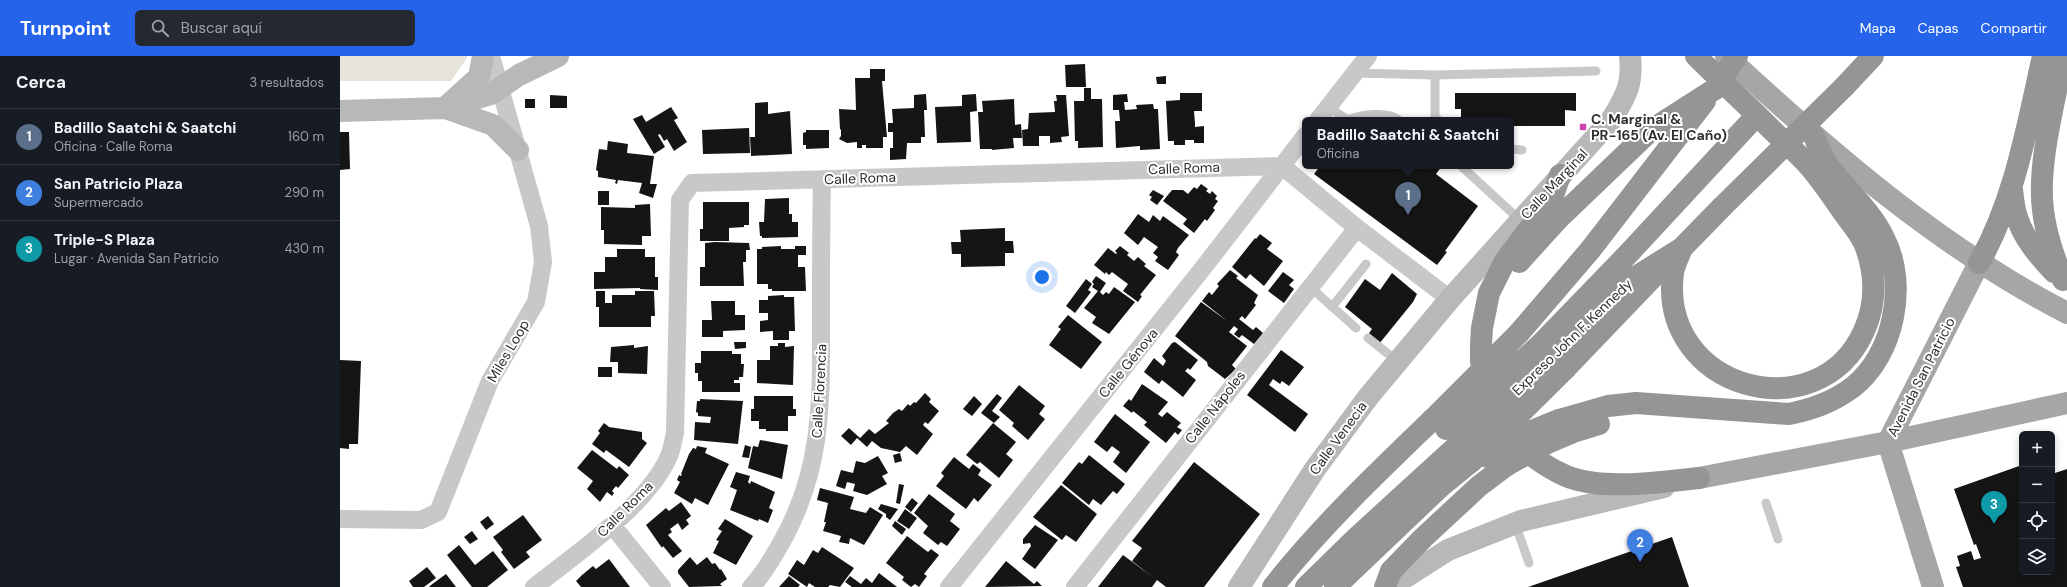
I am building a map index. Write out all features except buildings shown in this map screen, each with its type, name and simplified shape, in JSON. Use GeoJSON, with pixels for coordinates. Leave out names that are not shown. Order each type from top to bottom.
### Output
{"type":"FeatureCollection","features":[{"type":"Feature","properties":{"kind":"highway"},"geometry":{"type":"LineString","coordinates":[[1682,248],[1673,272],[1672,297],[1678,322],[1689,344],[1702,358],[1727,378],[1751,386],[1770,388],[1801,385],[1830,371],[1845,360],[1860,340],[1871,316],[1875,292],[1872,266],[1864,243],[1809,166],[1696,56]]}},
{"type":"Feature","properties":{"kind":"highway","name":"Expreso John F. Kennedy"},"geometry":{"type":"LineString","coordinates":[[1306,587],[1443,456],[1446,431],[1519,333],[1591,249],[1714,89],[1737,56]]}},
{"type":"Feature","properties":{"kind":"highway"},"geometry":{"type":"LineString","coordinates":[[1553,356],[1682,248],[1844,87],[1873,56]]}},
{"type":"Feature","properties":{"kind":"highway"},"geometry":{"type":"LineString","coordinates":[[2028,124],[2034,56]]}},
{"type":"Feature","properties":{"kind":"highway"},"geometry":{"type":"LineString","coordinates":[[1980,263],[1995,236],[2012,190],[2043,56]]}},
{"type":"Feature","properties":{"kind":"highway"},"geometry":{"type":"LineString","coordinates":[[2063,56],[2043,165],[2042,209],[2050,246],[2065,281]]}},
{"type":"Feature","properties":{"kind":"highway"},"geometry":{"type":"LineString","coordinates":[[1482,328],[1505,280],[1522,258],[1558,219],[1651,130],[1714,89]]}},
{"type":"Feature","properties":{"kind":"highway"},"geometry":{"type":"LineString","coordinates":[[1335,587],[1434,492],[1472,461],[1553,356],[1630,252],[1757,115]]}},
{"type":"Feature","properties":{"kind":"highway"},"geometry":{"type":"LineString","coordinates":[[1472,461],[1494,455],[1532,431],[1559,420],[1615,405],[1636,403],[1789,414],[1829,403],[1854,387],[1873,367],[1884,345],[1895,308],[1895,274],[1891,255],[1884,238],[1867,209],[1826,163],[1814,136]]}},
{"type":"Feature","properties":{"kind":"highway"},"geometry":{"type":"LineString","coordinates":[[1560,175],[1552,199],[1518,241],[1495,278],[1489,293],[1482,328],[1481,362],[1494,407],[1501,424],[1510,436],[1531,456],[1567,476],[1582,480],[1646,484],[1699,478]]}},
{"type":"Feature","properties":{"kind":"highway"},"geometry":{"type":"LineString","coordinates":[[2012,190],[2017,217],[2024,234],[2037,253],[2065,281]]}},
{"type":"Feature","properties":{"kind":"highway","name":"Expreso John F. Kennedy"},"geometry":{"type":"LineString","coordinates":[[1273,587],[1295,559],[1338,512],[1406,445],[1446,431],[1553,356]]}},
{"type":"Feature","properties":{"kind":"highway"},"geometry":{"type":"LineString","coordinates":[[1385,587],[1391,570],[1423,538],[1479,486],[1507,465],[1547,443],[1573,432],[1631,414],[1698,407]]}},
{"type":"Feature","properties":{"kind":"main road"},"geometry":{"type":"LineString","coordinates":[[1726,56],[1814,136],[1911,215],[1980,263],[2067,313]]}},
{"type":"Feature","properties":{"kind":"main road","name":"Avenida San Patricio"},"geometry":{"type":"LineString","coordinates":[[1933,587],[1888,442],[1980,263]]}},
{"type":"Feature","properties":{"kind":"main road"},"geometry":{"type":"LineString","coordinates":[[1699,478],[1888,442],[2067,403]]}},
{"type":"Feature","properties":{"kind":"street"},"geometry":{"type":"LineString","coordinates":[[445,108],[479,77],[483,56]]}},
{"type":"Feature","properties":{"kind":"street","name":"Miles Loop"},"geometry":{"type":"LineString","coordinates":[[340,519],[421,520],[438,512],[490,381],[536,302],[543,262],[539,226],[491,56]]}},
{"type":"Feature","properties":{"kind":"street"},"geometry":{"type":"LineString","coordinates":[[340,111],[445,108],[491,94],[519,75],[558,56]]}},
{"type":"Feature","properties":{"kind":"street"},"geometry":{"type":"LineString","coordinates":[[1323,113],[1353,73],[1368,56]]}},
{"type":"Feature","properties":{"kind":"street","name":"Calle Marginal"},"geometry":{"type":"LineString","coordinates":[[1450,298],[1612,119],[1629,90],[1632,73],[1630,56]]}},
{"type":"Feature","properties":{"kind":"street"},"geometry":{"type":"LineString","coordinates":[[445,108],[493,125],[518,150]]}},
{"type":"Feature","properties":{"kind":"street","name":"Calle Génova"},"geometry":{"type":"LineString","coordinates":[[949,587],[1208,263],[1302,140]]}},
{"type":"Feature","properties":{"kind":"street"},"geometry":{"type":"LineString","coordinates":[[1282,166],[1357,228],[1450,298]]}},
{"type":"Feature","properties":{"kind":"street","name":"Calle Roma"},"geometry":{"type":"LineString","coordinates":[[534,587],[612,525],[653,482],[668,457],[675,433],[680,200],[692,183],[1282,166]]}},
{"type":"Feature","properties":{"kind":"street","name":"Calle Florencia"},"geometry":{"type":"LineString","coordinates":[[751,587],[761,577],[784,538],[803,497],[815,453],[821,406],[822,179]]}},
{"type":"Feature","properties":{"kind":"street","name":"Calle Nápoles"},"geometry":{"type":"LineString","coordinates":[[1075,587],[1309,286],[1357,228]]}},
{"type":"Feature","properties":{"kind":"street","name":"Calle Venecia"},"geometry":{"type":"LineString","coordinates":[[1238,587],[1315,469],[1397,361],[1450,298]]}},
{"type":"Feature","properties":{"kind":"street"},"geometry":{"type":"LineString","coordinates":[[1390,587],[1448,550],[1515,523],[1699,478]]}},
{"type":"Feature","properties":{"kind":"street"},"geometry":{"type":"LineString","coordinates":[[612,525],[662,587]]}},
{"type":"Feature","properties":{"kind":"lane"},"geometry":{"type":"LineString","coordinates":[[1353,73],[1435,75],[1596,71]]}},
{"type":"Feature","properties":{"kind":"lane"},"geometry":{"type":"LineString","coordinates":[[1435,75],[1435,117]]}},
{"type":"Feature","properties":{"kind":"lane"},"geometry":{"type":"LineString","coordinates":[[1323,113],[1337,117]]}},
{"type":"Feature","properties":{"kind":"lane"},"geometry":{"type":"LineString","coordinates":[[1356,117],[1363,114],[1395,117]]}},
{"type":"Feature","properties":{"kind":"lane"},"geometry":{"type":"LineString","coordinates":[[1514,149],[1522,150]]}},
{"type":"Feature","properties":{"kind":"lane"},"geometry":{"type":"LineString","coordinates":[[1464,169],[1520,220]]}},
{"type":"Feature","properties":{"kind":"lane"},"geometry":{"type":"LineString","coordinates":[[1332,307],[1366,264]]}},
{"type":"Feature","properties":{"kind":"lane"},"geometry":{"type":"LineString","coordinates":[[1309,286],[1356,328]]}},
{"type":"Feature","properties":{"kind":"lane"},"geometry":{"type":"LineString","coordinates":[[1368,338],[1397,361]]}},
{"type":"Feature","properties":{"kind":"lane"},"geometry":{"type":"LineString","coordinates":[[1766,503],[1778,539]]}},
{"type":"Feature","properties":{"kind":"lane"},"geometry":{"type":"LineString","coordinates":[[1515,523],[1529,563]]}},
{"type":"Feature","properties":{"kind":"shaded area"},"geometry":{"type":"Polygon","coordinates":[[[340,56],[467,56],[467,58],[451,81],[340,81],[340,56]]]}},
{"type":"Feature","properties":{"kind":"place","name":"C. Marginal & PR-165 (Av. El Caño)"},"geometry":{"type":"Point","coordinates":[1583,127]}},
{"type":"Feature","properties":{"kind":"place","name":"Badillo Saatchi & Saatchi"},"geometry":{"type":"Point","coordinates":[1408,215]}},
{"type":"Feature","properties":{"kind":"place","name":"Triple-S Plaza"},"geometry":{"type":"Point","coordinates":[1994,524]}},
{"type":"Feature","properties":{"kind":"place","name":"San Patricio Plaza"},"geometry":{"type":"Point","coordinates":[1640,562]}}]}
